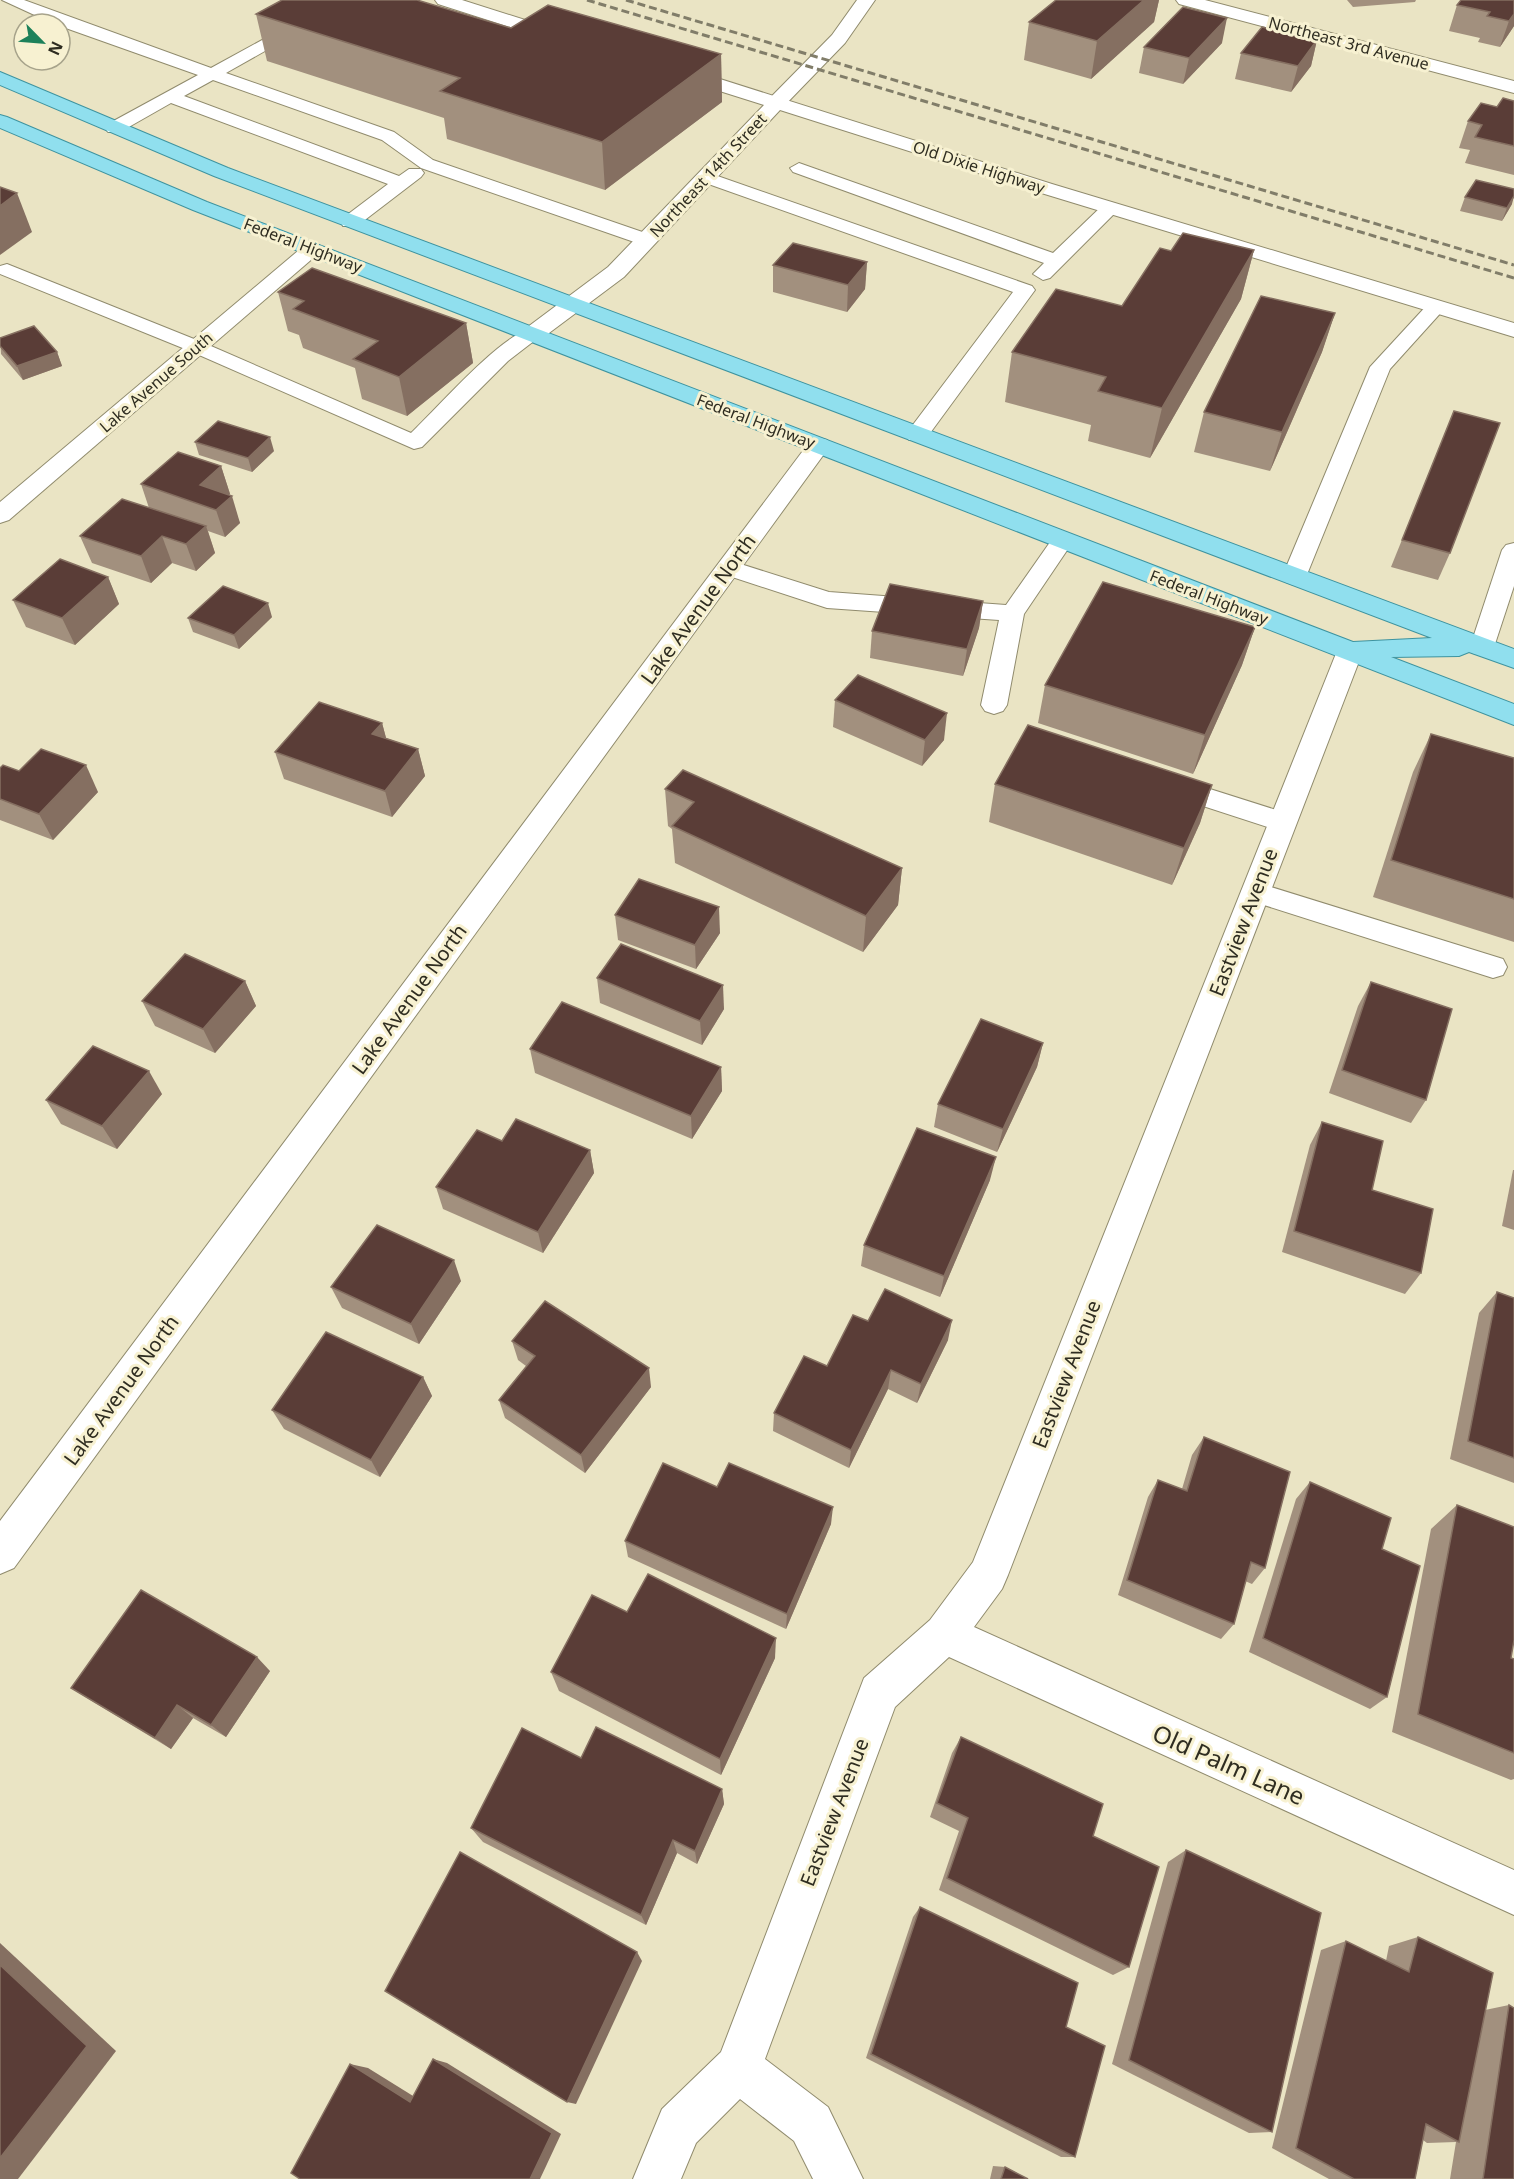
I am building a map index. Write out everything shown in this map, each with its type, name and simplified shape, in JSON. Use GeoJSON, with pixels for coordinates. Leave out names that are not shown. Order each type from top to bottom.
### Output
{"type":"FeatureCollection","features":[{"type":"Feature","properties":{"kind":"main road","name":"Federal Highway"},"geometry":{"type":"LineString","coordinates":[[0,78],[114,128],[350,222],[1514,660]]}},
{"type":"Feature","properties":{"kind":"main road","name":"Federal Highway"},"geometry":{"type":"LineString","coordinates":[[0,121],[111,170],[312,249],[1514,715]]}},
{"type":"Feature","properties":{"kind":"main road"},"geometry":{"type":"LineString","coordinates":[[1350,651],[1410,646],[1482,647]]}},
{"type":"Feature","properties":{"kind":"street"},"geometry":{"type":"LineString","coordinates":[[444,0],[521,32],[574,41]]}},
{"type":"Feature","properties":{"kind":"street","name":"Northeast 14th Street"},"geometry":{"type":"LineString","coordinates":[[533,334],[616,272],[845,32],[866,0]]}},
{"type":"Feature","properties":{"kind":"street","name":"Northeast 3rd Avenue"},"geometry":{"type":"LineString","coordinates":[[1185,0],[1223,4],[1514,87]]}},
{"type":"Feature","properties":{"kind":"street","name":"Old Dixie Highway"},"geometry":{"type":"LineString","coordinates":[[664,68],[1111,208],[1514,330]]}},
{"type":"Feature","properties":{"kind":"street","name":"Lake Avenue South"},"geometry":{"type":"LineString","coordinates":[[0,515],[312,249]]}},
{"type":"Feature","properties":{"kind":"street","name":"Lake Avenue North"},"geometry":{"type":"LineString","coordinates":[[0,1554],[819,445]]}},
{"type":"Feature","properties":{"kind":"street","name":"Eastview Avenue"},"geometry":{"type":"LineString","coordinates":[[657,2179],[679,2126],[738,2068],[879,1693],[944,1634],[988,1575],[1350,651]]}},
{"type":"Feature","properties":{"kind":"street","name":"Old Palm Lane"},"geometry":{"type":"LineString","coordinates":[[944,1634],[1514,1893]]}},
{"type":"Feature","properties":{"kind":"street"},"geometry":{"type":"LineString","coordinates":[[738,2068],[812,2124],[839,2179]]}},
{"type":"Feature","properties":{"kind":"lane"},"geometry":{"type":"LineString","coordinates":[[10,0],[63,22],[388,136],[427,164],[647,240]]}},
{"type":"Feature","properties":{"kind":"lane"},"geometry":{"type":"LineString","coordinates":[[311,0],[346,7]]}},
{"type":"Feature","properties":{"kind":"lane"},"geometry":{"type":"LineString","coordinates":[[114,128],[346,7]]}},
{"type":"Feature","properties":{"kind":"lane"},"geometry":{"type":"LineString","coordinates":[[170,97],[401,183]]}},
{"type":"Feature","properties":{"kind":"lane"},"geometry":{"type":"LineString","coordinates":[[350,222],[427,164]]}},
{"type":"Feature","properties":{"kind":"lane"},"geometry":{"type":"LineString","coordinates":[[799,168],[1056,261]]}},
{"type":"Feature","properties":{"kind":"lane"},"geometry":{"type":"LineString","coordinates":[[706,177],[1025,290]]}},
{"type":"Feature","properties":{"kind":"lane"},"geometry":{"type":"LineString","coordinates":[[917,435],[1025,290],[1111,208]]}},
{"type":"Feature","properties":{"kind":"lane"},"geometry":{"type":"LineString","coordinates":[[8,270],[197,347],[414,442],[501,357],[533,334]]}},
{"type":"Feature","properties":{"kind":"lane"},"geometry":{"type":"LineString","coordinates":[[1294,577],[1380,367],[1436,307]]}},
{"type":"Feature","properties":{"kind":"lane"},"geometry":{"type":"LineString","coordinates":[[994,705],[1012,614],[1063,540]]}},
{"type":"Feature","properties":{"kind":"lane"},"geometry":{"type":"LineString","coordinates":[[1482,647],[1514,550]]}},
{"type":"Feature","properties":{"kind":"lane"},"geometry":{"type":"LineString","coordinates":[[728,568],[828,600],[1012,614]]}},
{"type":"Feature","properties":{"kind":"lane"},"geometry":{"type":"LineString","coordinates":[[1149,778],[1283,822]]}},
{"type":"Feature","properties":{"kind":"lane"},"geometry":{"type":"LineString","coordinates":[[1255,892],[1493,967]]}},
{"type":"Feature","properties":{"kind":"building"},"geometry":{"type":"Polygon","coordinates":[[[282,0],[417,0],[511,28],[548,5],[721,54],[602,142],[440,91],[460,78],[256,14],[282,0]]]}},
{"type":"Feature","properties":{"kind":"building"},"geometry":{"type":"Polygon","coordinates":[[[1056,0],[1144,0],[1097,41],[1029,22],[1056,0]]]}},
{"type":"Feature","properties":{"kind":"building"},"geometry":{"type":"Polygon","coordinates":[[[1461,0],[1514,0],[1514,14],[1509,21],[1487,16],[1490,12],[1457,5],[1461,0]]]}},
{"type":"Feature","properties":{"kind":"building"},"geometry":{"type":"Polygon","coordinates":[[[1183,7],[1227,18],[1189,58],[1144,47],[1183,7]]]}},
{"type":"Feature","properties":{"kind":"building"},"geometry":{"type":"Polygon","coordinates":[[[1262,27],[1317,40],[1298,66],[1241,53],[1262,27]]]}},
{"type":"Feature","properties":{"kind":"building"},"geometry":{"type":"Polygon","coordinates":[[[1503,98],[1514,101],[1514,146],[1475,137],[1482,125],[1468,121],[1481,103],[1497,107],[1503,98]]]}},
{"type":"Feature","properties":{"kind":"building"},"geometry":{"type":"Polygon","coordinates":[[[1476,180],[1514,189],[1514,196],[1507,208],[1465,197],[1476,180]]]}},
{"type":"Feature","properties":{"kind":"building"},"geometry":{"type":"Polygon","coordinates":[[[0,187],[17,193],[0,206],[0,187]]]}},
{"type":"Feature","properties":{"kind":"building"},"geometry":{"type":"Polygon","coordinates":[[[1183,233],[1254,250],[1162,408],[1098,391],[1106,377],[1012,352],[1056,289],[1122,306],[1160,248],[1171,251],[1183,233]]]}},
{"type":"Feature","properties":{"kind":"building"},"geometry":{"type":"Polygon","coordinates":[[[793,243],[867,262],[848,285],[773,265],[793,243]]]}},
{"type":"Feature","properties":{"kind":"building"},"geometry":{"type":"Polygon","coordinates":[[[312,268],[466,323],[399,377],[353,359],[378,341],[293,309],[304,301],[278,292],[312,268]]]}},
{"type":"Feature","properties":{"kind":"building"},"geometry":{"type":"Polygon","coordinates":[[[1261,296],[1335,313],[1282,432],[1204,412],[1261,296]]]}},
{"type":"Feature","properties":{"kind":"building"},"geometry":{"type":"Polygon","coordinates":[[[34,326],[57,352],[17,366],[0,346],[0,338],[34,326]]]}},
{"type":"Feature","properties":{"kind":"building"},"geometry":{"type":"Polygon","coordinates":[[[1454,411],[1500,423],[1450,553],[1402,540],[1454,411]]]}},
{"type":"Feature","properties":{"kind":"building"},"geometry":{"type":"Polygon","coordinates":[[[218,421],[270,437],[248,458],[195,442],[218,421]]]}},
{"type":"Feature","properties":{"kind":"building"},"geometry":{"type":"Polygon","coordinates":[[[178,452],[221,466],[200,485],[232,496],[216,510],[141,484],[178,452]]]}},
{"type":"Feature","properties":{"kind":"building"},"geometry":{"type":"Polygon","coordinates":[[[122,499],[206,526],[186,544],[162,536],[141,556],[80,536],[122,499]]]}},
{"type":"Feature","properties":{"kind":"building"},"geometry":{"type":"Polygon","coordinates":[[[60,559],[108,577],[62,618],[13,600],[60,559]]]}},
{"type":"Feature","properties":{"kind":"building"},"geometry":{"type":"Polygon","coordinates":[[[1103,582],[1255,627],[1205,735],[1045,685],[1103,582]]]}},
{"type":"Feature","properties":{"kind":"building"},"geometry":{"type":"Polygon","coordinates":[[[890,584],[983,601],[967,649],[872,631],[890,584]]]}},
{"type":"Feature","properties":{"kind":"building"},"geometry":{"type":"Polygon","coordinates":[[[223,586],[268,603],[234,635],[188,618],[223,586]]]}},
{"type":"Feature","properties":{"kind":"building"},"geometry":{"type":"Polygon","coordinates":[[[858,675],[947,713],[925,740],[835,700],[858,675]]]}},
{"type":"Feature","properties":{"kind":"building"},"geometry":{"type":"Polygon","coordinates":[[[319,702],[382,723],[372,734],[418,749],[385,791],[275,752],[319,702]]]}},
{"type":"Feature","properties":{"kind":"building"},"geometry":{"type":"Polygon","coordinates":[[[1028,725],[1212,785],[1184,848],[995,784],[1028,725]]]}},
{"type":"Feature","properties":{"kind":"building"},"geometry":{"type":"Polygon","coordinates":[[[1431,734],[1514,758],[1514,899],[1391,860],[1431,734]]]}},
{"type":"Feature","properties":{"kind":"building"},"geometry":{"type":"Polygon","coordinates":[[[41,749],[86,765],[39,814],[0,799],[0,768],[3,765],[19,771],[41,749]]]}},
{"type":"Feature","properties":{"kind":"building"},"geometry":{"type":"Polygon","coordinates":[[[683,770],[902,868],[866,916],[672,826],[694,802],[665,789],[683,770]]]}},
{"type":"Feature","properties":{"kind":"building"},"geometry":{"type":"Polygon","coordinates":[[[639,879],[719,907],[695,945],[615,915],[639,879]]]}},
{"type":"Feature","properties":{"kind":"building"},"geometry":{"type":"Polygon","coordinates":[[[621,944],[723,985],[700,1021],[597,978],[621,944]]]}},
{"type":"Feature","properties":{"kind":"building"},"geometry":{"type":"Polygon","coordinates":[[[185,954],[245,981],[203,1029],[142,1001],[185,954]]]}},
{"type":"Feature","properties":{"kind":"building"},"geometry":{"type":"Polygon","coordinates":[[[1371,982],[1452,1009],[1426,1100],[1342,1070],[1371,982]]]}},
{"type":"Feature","properties":{"kind":"building"},"geometry":{"type":"Polygon","coordinates":[[[562,1002],[721,1067],[691,1116],[530,1049],[562,1002]]]}},
{"type":"Feature","properties":{"kind":"building"},"geometry":{"type":"Polygon","coordinates":[[[981,1019],[1043,1043],[1003,1129],[938,1104],[981,1019]]]}},
{"type":"Feature","properties":{"kind":"building"},"geometry":{"type":"Polygon","coordinates":[[[93,1046],[149,1071],[102,1126],[46,1100],[93,1046]]]}},
{"type":"Feature","properties":{"kind":"building"},"geometry":{"type":"Polygon","coordinates":[[[516,1119],[590,1150],[538,1232],[436,1187],[477,1130],[502,1141],[516,1119]]]}},
{"type":"Feature","properties":{"kind":"building"},"geometry":{"type":"Polygon","coordinates":[[[1322,1122],[1383,1141],[1372,1190],[1433,1209],[1421,1273],[1294,1231],[1322,1122]]]}},
{"type":"Feature","properties":{"kind":"building"},"geometry":{"type":"Polygon","coordinates":[[[917,1128],[996,1157],[944,1276],[864,1245],[917,1128]]]}},
{"type":"Feature","properties":{"kind":"building"},"geometry":{"type":"Polygon","coordinates":[[[377,1225],[454,1260],[411,1324],[331,1287],[377,1225]]]}},
{"type":"Feature","properties":{"kind":"building"},"geometry":{"type":"Polygon","coordinates":[[[885,1289],[952,1320],[921,1384],[891,1370],[851,1450],[774,1413],[804,1356],[827,1366],[853,1315],[868,1321],[885,1289]]]}},
{"type":"Feature","properties":{"kind":"building"},"geometry":{"type":"Polygon","coordinates":[[[1497,1292],[1514,1298],[1514,1458],[1468,1441],[1497,1292]]]}},
{"type":"Feature","properties":{"kind":"building"},"geometry":{"type":"Polygon","coordinates":[[[545,1301],[649,1368],[581,1455],[499,1400],[535,1356],[512,1341],[545,1301]]]}},
{"type":"Feature","properties":{"kind":"building"},"geometry":{"type":"Polygon","coordinates":[[[326,1332],[423,1377],[371,1460],[272,1410],[326,1332]]]}},
{"type":"Feature","properties":{"kind":"building"},"geometry":{"type":"Polygon","coordinates":[[[1204,1437],[1290,1472],[1265,1568],[1251,1562],[1234,1624],[1127,1580],[1158,1480],[1187,1491],[1204,1437]]]}},
{"type":"Feature","properties":{"kind":"building"},"geometry":{"type":"Polygon","coordinates":[[[663,1463],[717,1487],[729,1463],[833,1507],[787,1614],[625,1541],[663,1463]]]}},
{"type":"Feature","properties":{"kind":"building"},"geometry":{"type":"Polygon","coordinates":[[[1310,1482],[1391,1518],[1382,1549],[1420,1566],[1387,1697],[1263,1638],[1310,1482]]]}},
{"type":"Feature","properties":{"kind":"building"},"geometry":{"type":"Polygon","coordinates":[[[1457,1505],[1514,1527],[1514,1640],[1511,1658],[1514,1659],[1514,1753],[1418,1714],[1457,1505]]]}},
{"type":"Feature","properties":{"kind":"building"},"geometry":{"type":"Polygon","coordinates":[[[648,1574],[776,1638],[720,1759],[551,1672],[592,1595],[627,1612],[648,1574]]]}},
{"type":"Feature","properties":{"kind":"building"},"geometry":{"type":"Polygon","coordinates":[[[141,1590],[257,1657],[211,1725],[177,1705],[155,1738],[71,1688],[141,1590]]]}},
{"type":"Feature","properties":{"kind":"building"},"geometry":{"type":"Polygon","coordinates":[[[596,1727],[722,1789],[695,1851],[673,1840],[641,1915],[471,1828],[522,1728],[581,1758],[596,1727]]]}},
{"type":"Feature","properties":{"kind":"building"},"geometry":{"type":"Polygon","coordinates":[[[961,1737],[1103,1804],[1093,1836],[1159,1867],[1129,1967],[947,1878],[968,1818],[937,1803],[961,1737]]]}},
{"type":"Feature","properties":{"kind":"building"},"geometry":{"type":"Polygon","coordinates":[[[1186,1850],[1321,1913],[1272,2132],[1129,2060],[1186,1850]]]}},
{"type":"Feature","properties":{"kind":"building"},"geometry":{"type":"Polygon","coordinates":[[[460,1852],[637,1952],[567,2102],[385,1991],[460,1852]]]}},
{"type":"Feature","properties":{"kind":"building"},"geometry":{"type":"Polygon","coordinates":[[[920,1907],[1078,1983],[1066,2027],[1105,2046],[1075,2157],[871,2054],[920,1907]]]}},
{"type":"Feature","properties":{"kind":"building"},"geometry":{"type":"Polygon","coordinates":[[[1418,1937],[1493,1973],[1459,2142],[1426,2124],[1415,2179],[1354,2179],[1296,2148],[1346,1941],[1409,1972],[1418,1937]]]}},
{"type":"Feature","properties":{"kind":"building"},"geometry":{"type":"Polygon","coordinates":[[[0,1965],[87,2046],[0,2158],[0,1965]]]}},
{"type":"Feature","properties":{"kind":"building"},"geometry":{"type":"Polygon","coordinates":[[[1509,2005],[1514,2008],[1514,2179],[1483,2179],[1509,2005]]]}},
{"type":"Feature","properties":{"kind":"building"},"geometry":{"type":"Polygon","coordinates":[[[433,2059],[552,2133],[530,2179],[300,2179],[291,2173],[350,2064],[410,2102],[433,2059]]]}},
{"type":"Feature","properties":{"kind":"building"},"geometry":{"type":"Polygon","coordinates":[[[1005,2167],[1028,2179],[1001,2179],[1005,2167]]]}},
{"type":"Feature","properties":{"kind":"railway"},"geometry":{"type":"LineString","coordinates":[[587,0],[1514,278]]}},
{"type":"Feature","properties":{"kind":"railway"},"geometry":{"type":"LineString","coordinates":[[626,0],[1514,265]]}}]}
